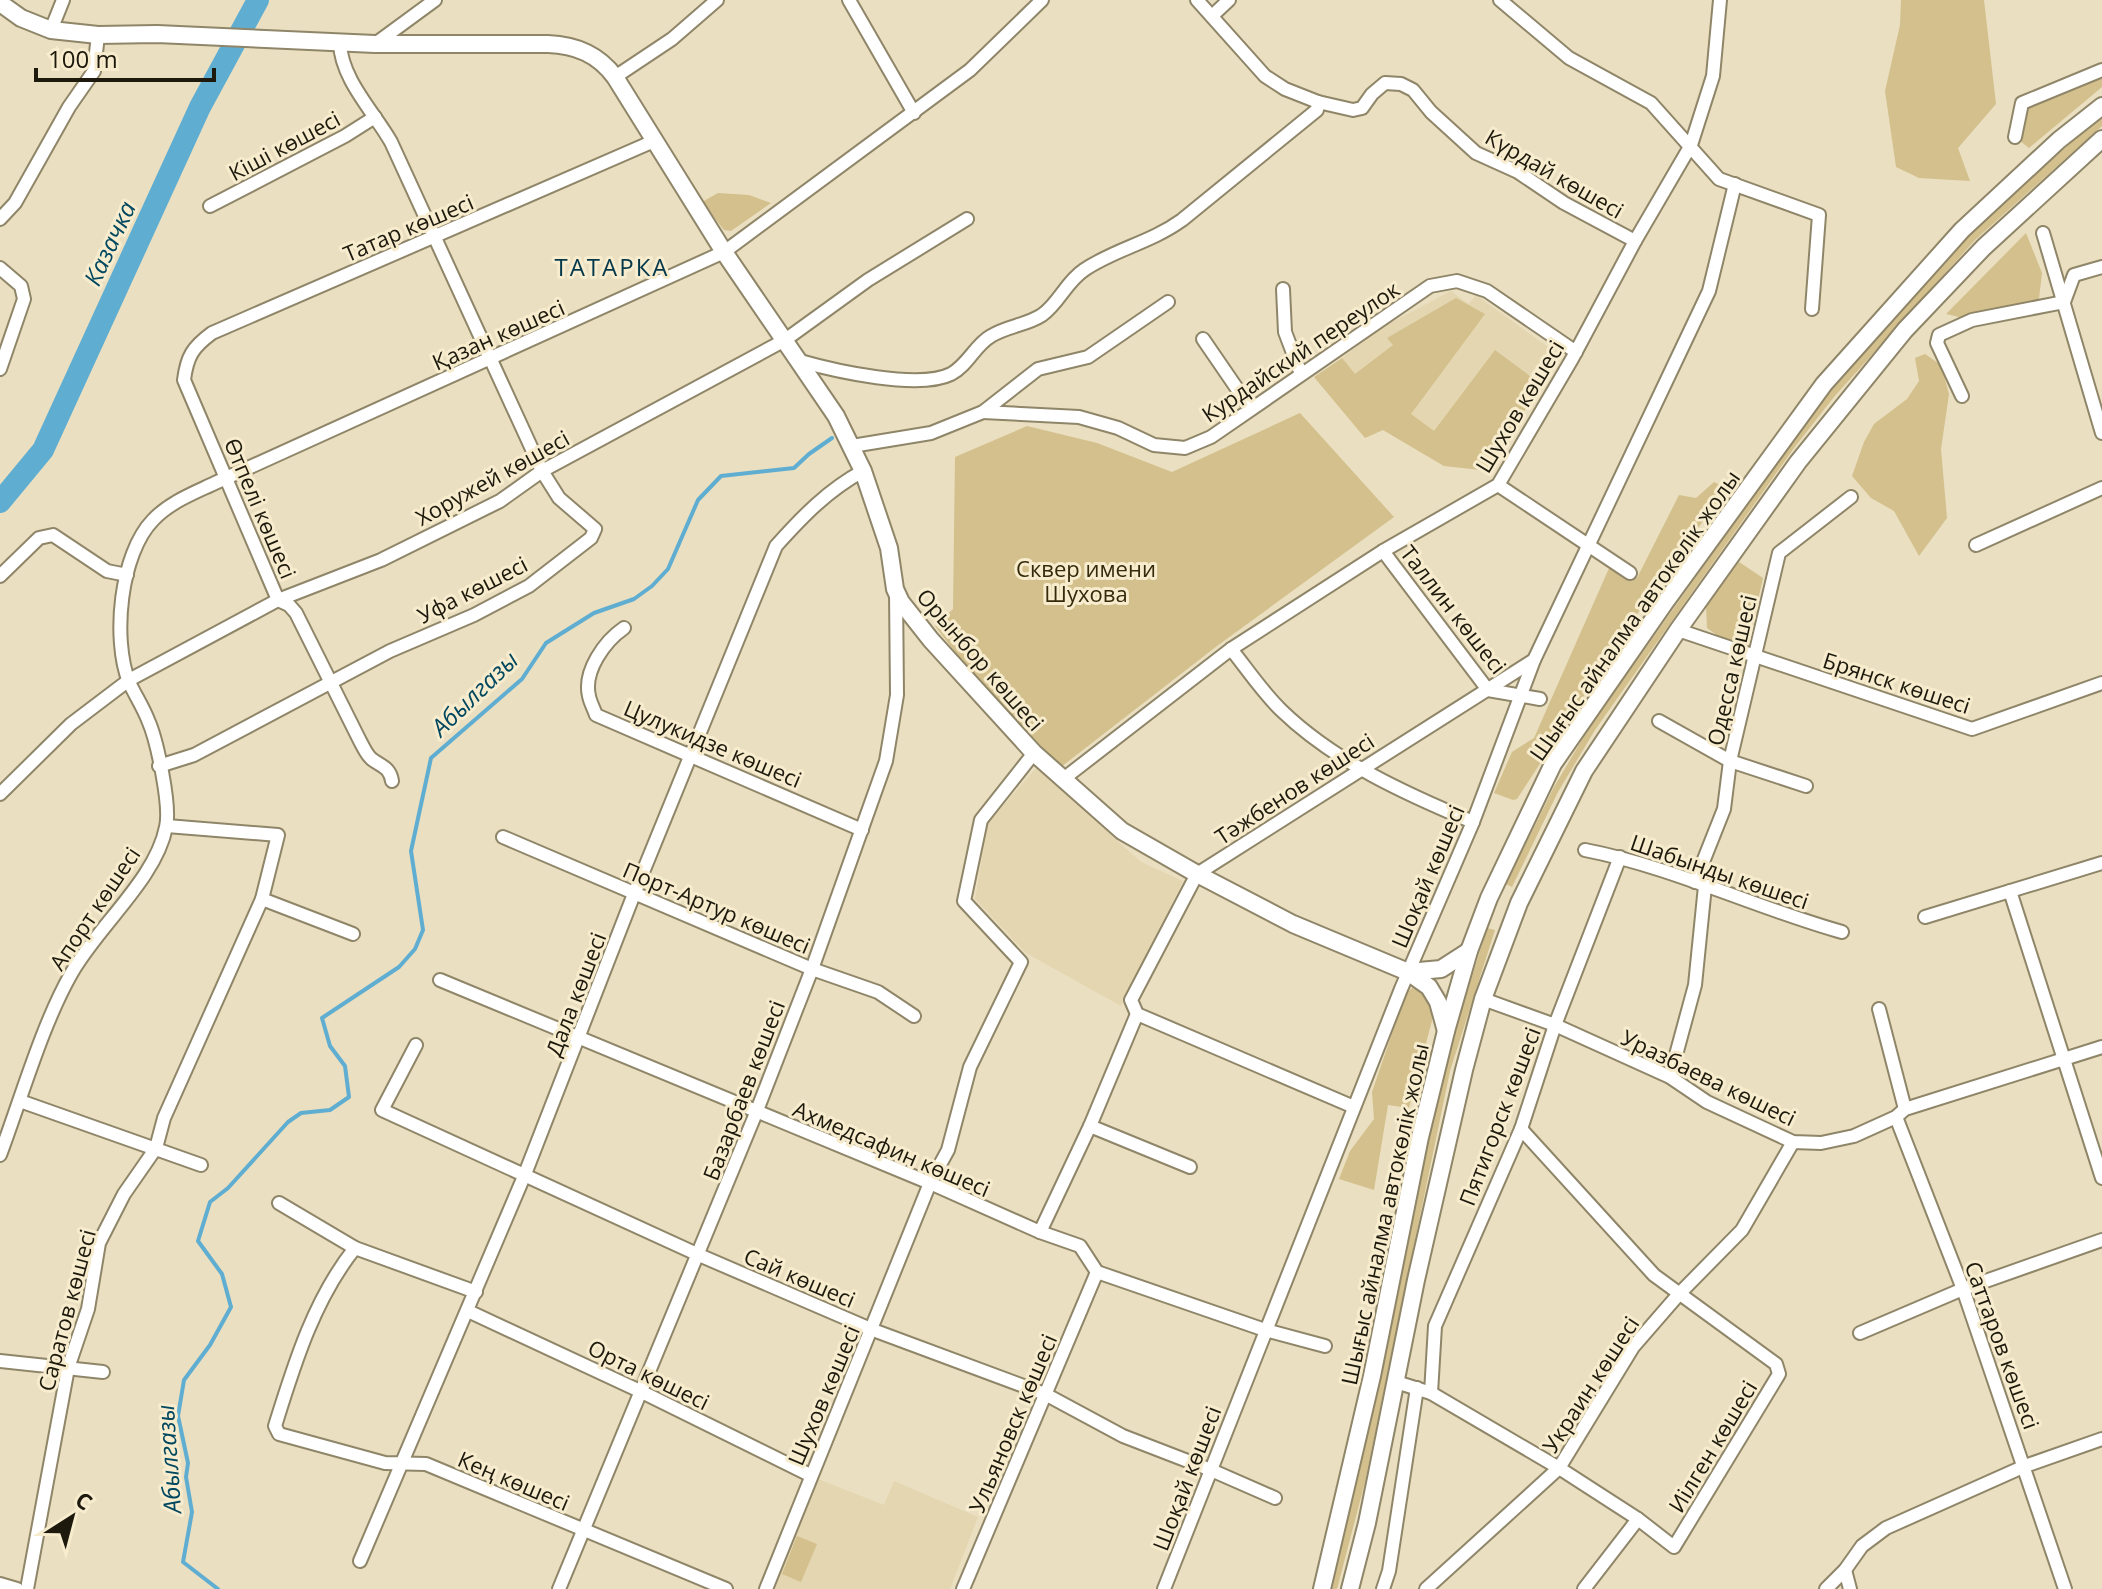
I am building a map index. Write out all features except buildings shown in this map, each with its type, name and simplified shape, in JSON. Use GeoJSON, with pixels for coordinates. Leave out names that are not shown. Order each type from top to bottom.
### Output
{"type":"FeatureCollection","features":[{"type":"Feature","properties":{"kind":"main road"},"geometry":{"type":"LineString","coordinates":[[0,3],[21,18],[51,30],[98,35],[375,44]]}},
{"type":"Feature","properties":{"kind":"main road","name":"Орынбор көшесі"},"geometry":{"type":"LineString","coordinates":[[375,44],[548,44],[564,45],[589,53],[615,77],[724,252],[800,361],[852,446],[889,548],[895,589],[901,602],[931,640],[1034,753],[1122,831],[1293,924],[1408,972]]}},
{"type":"Feature","properties":{"kind":"main road","name":"Шығыс айналма автокөлік жолы"},"geometry":{"type":"LineString","coordinates":[[1322,1589],[1366,1405],[1420,1137],[1446,1031],[1469,951],[1489,898],[1553,764],[1666,601],[1824,384],[1962,230],[2059,140],[2102,106]]}},
{"type":"Feature","properties":{"kind":"main road","name":"Шығыс айналма автокөлік жолы"},"geometry":{"type":"LineString","coordinates":[[1350,1589],[1367,1523],[1447,1141],[1483,999],[1519,903],[1584,771],[1678,630],[1798,462],[1905,330],[1993,238],[2102,139]]}},
{"type":"Feature","properties":{"kind":"main road"},"geometry":{"type":"LineString","coordinates":[[1408,972],[1441,969],[1469,951]]}},
{"type":"Feature","properties":{"kind":"main road"},"geometry":{"type":"LineString","coordinates":[[1408,972],[1429,987],[1438,1002],[1446,1031]]}},
{"type":"Feature","properties":{"kind":"street"},"geometry":{"type":"LineString","coordinates":[[51,30],[63,0]]}},
{"type":"Feature","properties":{"kind":"street"},"geometry":{"type":"LineString","coordinates":[[375,44],[435,0]]}},
{"type":"Feature","properties":{"kind":"street"},"geometry":{"type":"LineString","coordinates":[[615,77],[672,39],[717,0]]}},
{"type":"Feature","properties":{"kind":"street","name":"Қазан көшесі"},"geometry":{"type":"LineString","coordinates":[[129,680],[122,656],[121,632],[127,575],[141,534],[178,500],[724,252],[970,70],[1042,0]]}},
{"type":"Feature","properties":{"kind":"street","name":"Күрдай көшесі"},"geometry":{"type":"LineString","coordinates":[[1197,0],[1265,76],[1285,89],[1318,102],[1353,110],[1362,108],[1385,83],[1401,84],[1413,90],[1431,112],[1476,153],[1518,172],[1564,203],[1635,241]]}},
{"type":"Feature","properties":{"kind":"street"},"geometry":{"type":"LineString","coordinates":[[1212,16],[1229,0]]}},
{"type":"Feature","properties":{"kind":"street"},"geometry":{"type":"LineString","coordinates":[[1500,0],[1569,58],[1651,103],[1719,179],[1819,215],[1812,309]]}},
{"type":"Feature","properties":{"kind":"street","name":"Шухов көшесі"},"geometry":{"type":"LineString","coordinates":[[1062,780],[1231,649],[1383,551],[1498,485],[1691,145],[1713,76],[1720,0]]}},
{"type":"Feature","properties":{"kind":"street"},"geometry":{"type":"LineString","coordinates":[[852,1],[914,113]]}},
{"type":"Feature","properties":{"kind":"street"},"geometry":{"type":"LineString","coordinates":[[0,219],[15,203],[69,107],[94,71],[98,35]]}},
{"type":"Feature","properties":{"kind":"street","name":"Уфа көшесі"},"geometry":{"type":"LineString","coordinates":[[159,766],[194,755],[390,651],[474,615],[529,586],[591,538],[595,529],[559,498],[542,471],[391,142],[363,101],[341,59],[340,43]]}},
{"type":"Feature","properties":{"kind":"street"},"geometry":{"type":"LineString","coordinates":[[2015,137],[2022,103],[2102,70]]}},
{"type":"Feature","properties":{"kind":"street"},"geometry":{"type":"LineString","coordinates":[[800,361],[844,374],[891,379],[932,378],[951,374],[989,336],[1041,316],[1084,269],[1160,236],[1171,228],[1317,110],[1318,102]]}},
{"type":"Feature","properties":{"kind":"street","name":"Кіші көшесі"},"geometry":{"type":"LineString","coordinates":[[210,206],[345,136],[375,117]]}},
{"type":"Feature","properties":{"kind":"street","name":"Татар көшесі"},"geometry":{"type":"LineString","coordinates":[[186,360],[196,345],[212,333],[654,141]]}},
{"type":"Feature","properties":{"kind":"street","name":"Шоқай көшесі"},"geometry":{"type":"LineString","coordinates":[[1164,1589],[1408,972],[1473,822],[1534,660],[1709,291],[1735,184]]}},
{"type":"Feature","properties":{"kind":"street","name":"Хоружей көшесі"},"geometry":{"type":"LineString","coordinates":[[0,794],[71,724],[129,680],[278,600],[381,560],[500,501],[542,471],[785,340],[868,280],[967,219]]}},
{"type":"Feature","properties":{"kind":"street"},"geometry":{"type":"LineString","coordinates":[[2043,233],[2102,433]]}},
{"type":"Feature","properties":{"kind":"street"},"geometry":{"type":"LineString","coordinates":[[2064,302],[2074,275],[2102,267]]}},
{"type":"Feature","properties":{"kind":"street"},"geometry":{"type":"LineString","coordinates":[[0,268],[21,286],[24,299],[0,369]]}},
{"type":"Feature","properties":{"kind":"street","name":"Курдайский переулок"},"geometry":{"type":"LineString","coordinates":[[983,412],[1079,417],[1118,428],[1154,445],[1185,448],[1211,437],[1430,286],[1457,281],[1487,291],[1576,352]]}},
{"type":"Feature","properties":{"kind":"street"},"geometry":{"type":"LineString","coordinates":[[1283,289],[1285,332],[1301,374]]}},
{"type":"Feature","properties":{"kind":"street"},"geometry":{"type":"LineString","coordinates":[[852,446],[931,433],[983,412],[1038,369],[1088,357],[1168,302]]}},
{"type":"Feature","properties":{"kind":"street"},"geometry":{"type":"LineString","coordinates":[[1962,396],[1937,343],[1939,335],[1972,320],[2064,302]]}},
{"type":"Feature","properties":{"kind":"street"},"geometry":{"type":"LineString","coordinates":[[1203,339],[1251,409]]}},
{"type":"Feature","properties":{"kind":"street","name":"Өтпелі көшесі"},"geometry":{"type":"LineString","coordinates":[[186,360],[184,380],[278,600],[296,613],[370,759],[385,767],[392,781]]}},
{"type":"Feature","properties":{"kind":"street","name":"Дала көшесі"},"geometry":{"type":"LineString","coordinates":[[360,1561],[525,1174],[634,894],[776,546],[812,506],[863,471]]}},
{"type":"Feature","properties":{"kind":"street"},"geometry":{"type":"LineString","coordinates":[[1498,485],[1630,573]]}},
{"type":"Feature","properties":{"kind":"street"},"geometry":{"type":"LineString","coordinates":[[1976,545],[2102,488]]}},
{"type":"Feature","properties":{"kind":"street","name":"Одесса көшесі"},"geometry":{"type":"LineString","coordinates":[[1670,1077],[1695,985],[1700,884],[1724,809],[1730,761],[1779,553],[1851,497]]}},
{"type":"Feature","properties":{"kind":"street"},"geometry":{"type":"LineString","coordinates":[[0,576],[39,538],[53,535],[107,571],[127,575]]}},
{"type":"Feature","properties":{"kind":"street","name":"Таллин көшесі"},"geometry":{"type":"LineString","coordinates":[[1383,551],[1488,690],[1540,699]]}},
{"type":"Feature","properties":{"kind":"street","name":"Базарбаев көшесі"},"geometry":{"type":"LineString","coordinates":[[559,1589],[756,1113],[812,969],[886,761],[897,695],[895,589]]}},
{"type":"Feature","properties":{"kind":"street","name":"Цулукидзе көшесі"},"geometry":{"type":"LineString","coordinates":[[624,628],[611,637],[601,650],[590,677],[588,694],[596,715],[862,830]]}},
{"type":"Feature","properties":{"kind":"street","name":"Брянск көшесі"},"geometry":{"type":"LineString","coordinates":[[1678,630],[1972,729],[2102,683]]}},
{"type":"Feature","properties":{"kind":"street"},"geometry":{"type":"LineString","coordinates":[[1231,649],[1282,711],[1345,760],[1363,767],[1398,790],[1473,822]]}},
{"type":"Feature","properties":{"kind":"street","name":"Тәжбенов көшесі"},"geometry":{"type":"LineString","coordinates":[[1137,1014],[1131,1000],[1197,874],[1534,660]]}},
{"type":"Feature","properties":{"kind":"street","name":"Апорт көшесі"},"geometry":{"type":"LineString","coordinates":[[0,1155],[70,974],[152,866],[167,826],[149,722],[129,680]]}},
{"type":"Feature","properties":{"kind":"street"},"geometry":{"type":"LineString","coordinates":[[1659,721],[1730,761],[1806,786]]}},
{"type":"Feature","properties":{"kind":"street","name":"Шухов көшесі"},"geometry":{"type":"LineString","coordinates":[[766,1589],[930,1183],[948,1150],[970,1067],[1021,962],[964,901],[981,820],[1034,753]]}},
{"type":"Feature","properties":{"kind":"street","name":"Саратов көшесі"},"geometry":{"type":"LineString","coordinates":[[27,1589],[68,1368],[88,1309],[99,1243],[124,1194],[156,1148],[164,1118],[262,899],[278,835],[167,826]]}},
{"type":"Feature","properties":{"kind":"street","name":"Порт-Артур көшесі"},"geometry":{"type":"LineString","coordinates":[[503,837],[812,969],[878,992],[914,1016]]}},
{"type":"Feature","properties":{"kind":"street","name":"Шабынды көшесі"},"geometry":{"type":"LineString","coordinates":[[1585,850],[1620,857],[1842,932]]}},
{"type":"Feature","properties":{"kind":"street","name":"Пятигорск көшесі"},"geometry":{"type":"LineString","coordinates":[[1431,1393],[1435,1326],[1521,1129],[1555,1025],[1620,857]]}},
{"type":"Feature","properties":{"kind":"street"},"geometry":{"type":"LineString","coordinates":[[1925,917],[2102,863]]}},
{"type":"Feature","properties":{"kind":"street"},"geometry":{"type":"LineString","coordinates":[[2010,891],[2102,1178]]}},
{"type":"Feature","properties":{"kind":"street"},"geometry":{"type":"LineString","coordinates":[[262,899],[353,934]]}},
{"type":"Feature","properties":{"kind":"street","name":"Ахмедсафин көшесі"},"geometry":{"type":"LineString","coordinates":[[440,980],[930,1183],[1040,1232],[1080,1246],[1097,1272],[1265,1330],[1325,1346]]}},
{"type":"Feature","properties":{"kind":"street","name":"Уразбаева көшесі"},"geometry":{"type":"LineString","coordinates":[[1483,999],[1555,1025],[1670,1077],[1707,1102],[1793,1142],[1821,1143],[1854,1136],[1901,1113],[2102,1047]]}},
{"type":"Feature","properties":{"kind":"street","name":"Саттаров көшесі"},"geometry":{"type":"LineString","coordinates":[[1879,1009],[1901,1113],[2065,1589]]}},
{"type":"Feature","properties":{"kind":"street"},"geometry":{"type":"LineString","coordinates":[[1040,1232],[1090,1126],[1137,1014],[1354,1107]]}},
{"type":"Feature","properties":{"kind":"street","name":"Сай көшесі"},"geometry":{"type":"LineString","coordinates":[[416,1045],[382,1110],[699,1255],[873,1330],[1045,1394],[1123,1436],[1275,1498]]}},
{"type":"Feature","properties":{"kind":"street"},"geometry":{"type":"LineString","coordinates":[[20,1101],[201,1165]]}},
{"type":"Feature","properties":{"kind":"street"},"geometry":{"type":"LineString","coordinates":[[1090,1126],[1190,1167]]}},
{"type":"Feature","properties":{"kind":"street"},"geometry":{"type":"LineString","coordinates":[[1521,1129],[1654,1275],[1679,1294]]}},
{"type":"Feature","properties":{"kind":"street","name":"Украин көшесі"},"geometry":{"type":"LineString","coordinates":[[1426,1589],[1559,1468],[1633,1347],[1679,1294],[1742,1230],[1793,1142]]}},
{"type":"Feature","properties":{"kind":"street"},"geometry":{"type":"LineString","coordinates":[[279,1203],[355,1248],[476,1292]]}},
{"type":"Feature","properties":{"kind":"street"},"geometry":{"type":"LineString","coordinates":[[1860,1333],[1963,1289],[2102,1240]]}},
{"type":"Feature","properties":{"kind":"street","name":"Кең көшесі"},"geometry":{"type":"LineString","coordinates":[[355,1248],[342,1265],[298,1351],[275,1426],[279,1434],[385,1463],[426,1464],[726,1589]]}},
{"type":"Feature","properties":{"kind":"street","name":"Ульяновск көшесі"},"geometry":{"type":"LineString","coordinates":[[963,1589],[1097,1272]]}},
{"type":"Feature","properties":{"kind":"street","name":"Иілген көшесі"},"geometry":{"type":"LineString","coordinates":[[1584,1589],[1638,1519],[1674,1547],[1779,1374],[1776,1364],[1679,1294]]}},
{"type":"Feature","properties":{"kind":"street","name":"Орта көшесі"},"geometry":{"type":"LineString","coordinates":[[468,1311],[810,1475]]}},
{"type":"Feature","properties":{"kind":"street"},"geometry":{"type":"LineString","coordinates":[[0,1361],[103,1372]]}},
{"type":"Feature","properties":{"kind":"street"},"geometry":{"type":"LineString","coordinates":[[1396,1382],[1431,1393],[1559,1468],[1638,1519]]}},
{"type":"Feature","properties":{"kind":"street"},"geometry":{"type":"LineString","coordinates":[[1383,1589],[1389,1571],[1417,1388]]}},
{"type":"Feature","properties":{"kind":"street"},"geometry":{"type":"LineString","coordinates":[[1826,1589],[1862,1546],[1886,1528],[2025,1466],[2102,1439]]}},
{"type":"Feature","properties":{"kind":"street"},"geometry":{"type":"LineString","coordinates":[[1845,1570],[1850,1589]]}},
{"type":"Feature","properties":{"kind":"street"},"geometry":{"type":"LineString","coordinates":[[0,1584],[17,1589]]}},
{"type":"Feature","properties":{"kind":"shaded area"},"geometry":{"type":"Polygon","coordinates":[[[1451,291],[1469,304],[1476,295],[1551,349],[1461,456],[1444,466],[1344,407],[1327,383],[1342,358],[1379,329],[1451,291]]]}},
{"type":"Feature","properties":{"kind":"shaded area"},"geometry":{"type":"Polygon","coordinates":[[[1036,768],[1141,862],[1183,881],[1121,1006],[1026,953],[975,899],[988,823],[1036,768]]]}},
{"type":"Feature","properties":{"kind":"shaded area"},"geometry":{"type":"Polygon","coordinates":[[[818,1479],[884,1505],[894,1481],[978,1517],[950,1589],[774,1589],[818,1479]]]}},
{"type":"Feature","properties":{"kind":"green space"},"geometry":{"type":"Polygon","coordinates":[[[1901,0],[1984,0],[1996,104],[1958,148],[1970,181],[1919,178],[1896,167],[1885,91],[1900,25],[1901,0]]]}},
{"type":"Feature","properties":{"kind":"green space"},"geometry":{"type":"Polygon","coordinates":[[[2102,70],[2102,87],[2029,148],[2015,137],[2022,103],[2102,70]]]}},
{"type":"Feature","properties":{"kind":"green space"},"geometry":{"type":"Polygon","coordinates":[[[2102,115],[2102,126],[1975,240],[1834,397],[1794,448],[1595,730],[1558,792],[1512,887],[1506,884],[1554,787],[1589,728],[1827,392],[1970,233],[2102,115]]]}},
{"type":"Feature","properties":{"kind":"green space"},"geometry":{"type":"Polygon","coordinates":[[[718,193],[749,195],[771,203],[731,231],[724,230],[702,202],[718,193]]]}},
{"type":"Feature","properties":{"kind":"green space"},"geometry":{"type":"Polygon","coordinates":[[[2026,233],[2042,273],[2038,307],[1972,320],[1946,314],[2026,233]]]}},
{"type":"Feature","properties":{"kind":"green space"},"geometry":{"type":"Polygon","coordinates":[[[1456,298],[1485,314],[1411,414],[1434,431],[1495,350],[1530,376],[1534,394],[1490,471],[1444,466],[1383,430],[1365,438],[1314,377],[1342,358],[1355,374],[1393,345],[1387,338],[1456,298]]]}},
{"type":"Feature","properties":{"kind":"green space"},"geometry":{"type":"Polygon","coordinates":[[[1925,354],[1941,365],[1949,394],[1941,449],[1947,518],[1919,556],[1894,511],[1871,498],[1852,476],[1874,424],[1907,399],[1919,381],[1915,358],[1925,354]]]}},
{"type":"Feature","properties":{"kind":"green space","name":"Сквер имени Шухова"},"geometry":{"type":"Polygon","coordinates":[[[1300,413],[1394,517],[1217,646],[1061,767],[966,666],[935,626],[953,609],[955,457],[1027,426],[1097,443],[1172,472],[1300,413]]]}},
{"type":"Feature","properties":{"kind":"green space"},"geometry":{"type":"Polygon","coordinates":[[[1714,482],[1727,488],[1653,590],[1517,799],[1494,793],[1512,752],[1534,738],[1610,566],[1637,578],[1679,495],[1696,498],[1714,482]]]}},
{"type":"Feature","properties":{"kind":"green space"},"geometry":{"type":"Polygon","coordinates":[[[1739,562],[1763,578],[1747,649],[1725,641],[1707,628],[1706,606],[1739,562]]]}},
{"type":"Feature","properties":{"kind":"green space"},"geometry":{"type":"Polygon","coordinates":[[[1487,928],[1495,930],[1450,1071],[1365,1482],[1337,1589],[1329,1589],[1357,1479],[1443,1070],[1487,928]]]}},
{"type":"Feature","properties":{"kind":"green space"},"geometry":{"type":"Polygon","coordinates":[[[1412,988],[1423,990],[1435,1009],[1409,1108],[1388,1105],[1374,1190],[1339,1179],[1350,1151],[1374,1119],[1372,1092],[1406,993],[1412,988]]]}},
{"type":"Feature","properties":{"kind":"green space"},"geometry":{"type":"Polygon","coordinates":[[[797,1536],[817,1544],[801,1582],[782,1574],[797,1536]]]}},
{"type":"Feature","properties":{"kind":"waterway","name":"Казачка"},"geometry":{"type":"LineString","coordinates":[[0,502],[43,450],[200,107],[258,0]]}},
{"type":"Feature","properties":{"kind":"waterway","name":"Абылгазы"},"geometry":{"type":"LineString","coordinates":[[218,1589],[183,1562],[192,1512],[186,1477],[188,1463],[178,1416],[184,1380],[210,1345],[231,1307],[222,1274],[198,1241],[210,1202],[228,1188],[288,1122],[301,1113],[330,1110],[349,1097],[345,1066],[330,1046],[322,1018],[399,967],[415,949],[423,930],[411,851],[431,758],[522,679],[546,643],[594,613],[634,599],[652,586],[668,569],[698,500],[721,476],[794,468],[832,438]]}},
{"type":"Feature","properties":{"kind":"district","name":"ТАТАРКА"},"geometry":{"type":"Point","coordinates":[612,266]}}]}
